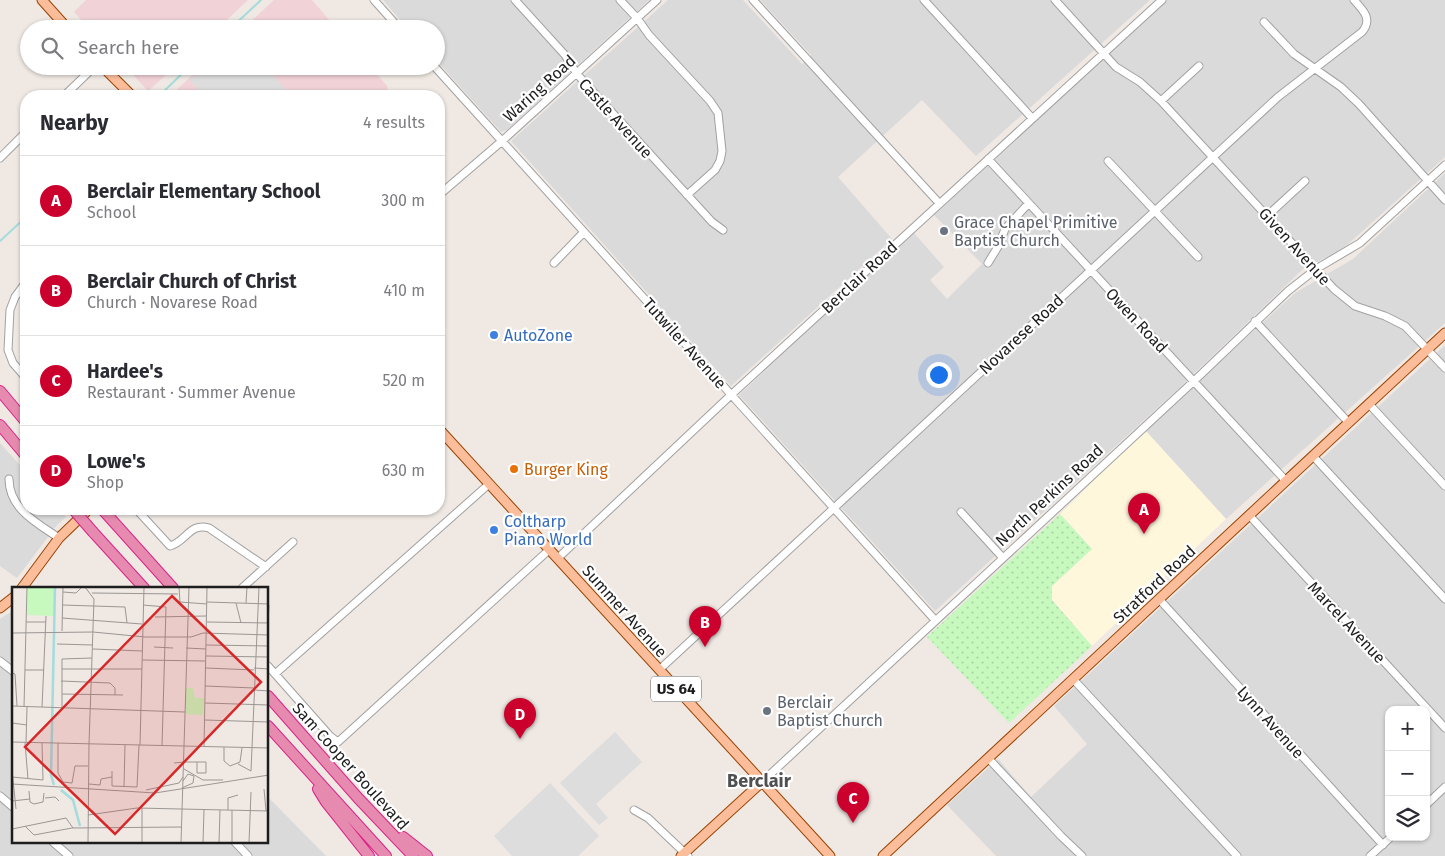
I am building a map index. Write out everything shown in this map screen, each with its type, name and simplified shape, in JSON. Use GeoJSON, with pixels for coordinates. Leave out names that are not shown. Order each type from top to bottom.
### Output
{"type":"FeatureCollection","features":[{"type":"Feature","properties":{"kind":"highway"},"geometry":{"type":"LineString","coordinates":[[0,391],[20,415]]}},
{"type":"Feature","properties":{"kind":"highway"},"geometry":{"type":"LineString","coordinates":[[0,424],[20,449]]}},
{"type":"Feature","properties":{"kind":"highway"},"geometry":{"type":"LineString","coordinates":[[78,515],[143,587]]}},
{"type":"Feature","properties":{"kind":"highway"},"geometry":{"type":"LineString","coordinates":[[107,515],[172,587]]}},
{"type":"Feature","properties":{"kind":"highway","name":"Sam Cooper Boulevard"},"geometry":{"type":"LineString","coordinates":[[269,697],[364,804],[414,856]]}},
{"type":"Feature","properties":{"kind":"highway"},"geometry":{"type":"LineString","coordinates":[[269,727],[386,856]]}},
{"type":"Feature","properties":{"kind":"highway"},"geometry":{"type":"LineString","coordinates":[[310,772],[326,802],[369,856]]}},
{"type":"Feature","properties":{"kind":"highway"},"geometry":{"type":"LineString","coordinates":[[364,804],[428,856]]}},
{"type":"Feature","properties":{"kind":"main road"},"geometry":{"type":"LineString","coordinates":[[42,0],[60,20]]}},
{"type":"Feature","properties":{"kind":"main road"},"geometry":{"type":"LineString","coordinates":[[111,75],[126,90]]}},
{"type":"Feature","properties":{"kind":"main road","name":"Stratford Road"},"geometry":{"type":"LineString","coordinates":[[883,856],[1445,333]]}},
{"type":"Feature","properties":{"kind":"main road","name":"Summer Avenue"},"geometry":{"type":"LineString","coordinates":[[445,436],[830,856]]}},
{"type":"Feature","properties":{"kind":"main road"},"geometry":{"type":"LineString","coordinates":[[23,587],[59,538],[83,515]]}},
{"type":"Feature","properties":{"kind":"main road"},"geometry":{"type":"LineString","coordinates":[[0,608],[12,599]]}},
{"type":"Feature","properties":{"kind":"main road","name":"North Perkins Road"},"geometry":{"type":"LineString","coordinates":[[684,855],[763,781]]}},
{"type":"Feature","properties":{"kind":"street"},"geometry":{"type":"LineString","coordinates":[[374,0],[392,20]]}},
{"type":"Feature","properties":{"kind":"street","name":"Castle Avenue"},"geometry":{"type":"LineString","coordinates":[[515,0],[565,55],[577,74],[715,225],[723,230]]}},
{"type":"Feature","properties":{"kind":"street"},"geometry":{"type":"LineString","coordinates":[[620,0],[637,18],[649,35],[710,101],[718,113],[722,151],[720,161],[715,170],[687,195]]}},
{"type":"Feature","properties":{"kind":"street","name":"Waring Road"},"geometry":{"type":"LineString","coordinates":[[445,190],[577,74],[657,0]]}},
{"type":"Feature","properties":{"kind":"street"},"geometry":{"type":"LineString","coordinates":[[753,0],[939,203]]}},
{"type":"Feature","properties":{"kind":"street"},"geometry":{"type":"LineString","coordinates":[[924,0],[1032,118]]}},
{"type":"Feature","properties":{"kind":"street","name":"Given Avenue"},"geometry":{"type":"LineString","coordinates":[[1055,0],[1116,67],[1140,82],[1161,101],[1346,299],[1361,308],[1395,320],[1409,330],[1445,368]]}},
{"type":"Feature","properties":{"kind":"street","name":"Berclair Road"},"geometry":{"type":"LineString","coordinates":[[558,558],[731,394],[1162,0]]}},
{"type":"Feature","properties":{"kind":"street","name":"Novarese Road"},"geometry":{"type":"LineString","coordinates":[[659,670],[1154,210],[1292,85],[1315,69],[1365,28],[1368,21],[1366,15],[1354,0]]}},
{"type":"Feature","properties":{"kind":"street"},"geometry":{"type":"LineString","coordinates":[[1264,22],[1294,54],[1341,87],[1445,200]]}},
{"type":"Feature","properties":{"kind":"street"},"geometry":{"type":"LineString","coordinates":[[1161,101],[1199,66]]}},
{"type":"Feature","properties":{"kind":"street"},"geometry":{"type":"LineString","coordinates":[[70,90],[86,75]]}},
{"type":"Feature","properties":{"kind":"street","name":"Tutwiler Avenue"},"geometry":{"type":"LineString","coordinates":[[442,75],[935,620]]}},
{"type":"Feature","properties":{"kind":"street"},"geometry":{"type":"LineString","coordinates":[[0,158],[20,138]]}},
{"type":"Feature","properties":{"kind":"street","name":"Owen Road"},"geometry":{"type":"LineString","coordinates":[[988,159],[1286,481]]}},
{"type":"Feature","properties":{"kind":"street"},"geometry":{"type":"LineString","coordinates":[[1108,161],[1198,257]]}},
{"type":"Feature","properties":{"kind":"street","name":"North Perkins Road"},"geometry":{"type":"LineString","coordinates":[[763,781],[1194,381],[1288,291],[1316,269],[1360,243],[1445,165]]}},
{"type":"Feature","properties":{"kind":"street"},"geometry":{"type":"LineString","coordinates":[[1267,216],[1305,181]]}},
{"type":"Feature","properties":{"kind":"street"},"geometry":{"type":"LineString","coordinates":[[988,263],[999,245],[1005,230],[1028,204]]}},
{"type":"Feature","properties":{"kind":"street"},"geometry":{"type":"LineString","coordinates":[[554,262],[584,232]]}},
{"type":"Feature","properties":{"kind":"street"},"geometry":{"type":"LineString","coordinates":[[20,290],[10,310],[8,350],[13,363],[20,371]]}},
{"type":"Feature","properties":{"kind":"street"},"geometry":{"type":"LineString","coordinates":[[1255,321],[1349,422]]}},
{"type":"Feature","properties":{"kind":"street"},"geometry":{"type":"LineString","coordinates":[[1369,404],[1445,486]]}},
{"type":"Feature","properties":{"kind":"street"},"geometry":{"type":"LineString","coordinates":[[1313,456],[1445,599]]}},
{"type":"Feature","properties":{"kind":"street"},"geometry":{"type":"LineString","coordinates":[[9,479],[11,495],[20,508]]}},
{"type":"Feature","properties":{"kind":"street"},"geometry":{"type":"LineString","coordinates":[[274,674],[489,484]]}},
{"type":"Feature","properties":{"kind":"street"},"geometry":{"type":"LineString","coordinates":[[961,512],[1003,558]]}},
{"type":"Feature","properties":{"kind":"street"},"geometry":{"type":"LineString","coordinates":[[28,515],[59,538]]}},
{"type":"Feature","properties":{"kind":"street"},"geometry":{"type":"LineString","coordinates":[[142,515],[170,546],[176,544],[194,529],[202,526],[209,528],[266,567]]}},
{"type":"Feature","properties":{"kind":"street","name":"Marcel Avenue"},"geometry":{"type":"LineString","coordinates":[[1250,515],[1445,728]]}},
{"type":"Feature","properties":{"kind":"street"},"geometry":{"type":"LineString","coordinates":[[243,587],[294,542]]}},
{"type":"Feature","properties":{"kind":"street"},"geometry":{"type":"LineString","coordinates":[[269,667],[330,736],[338,742],[550,549]]}},
{"type":"Feature","properties":{"kind":"street","name":"Lynn Avenue"},"geometry":{"type":"LineString","coordinates":[[1159,599],[1383,845]]}},
{"type":"Feature","properties":{"kind":"street"},"geometry":{"type":"LineString","coordinates":[[0,662],[12,671]]}},
{"type":"Feature","properties":{"kind":"street"},"geometry":{"type":"LineString","coordinates":[[1073,679],[1237,856]]}},
{"type":"Feature","properties":{"kind":"street"},"geometry":{"type":"LineString","coordinates":[[988,758],[1082,856]]}},
{"type":"Feature","properties":{"kind":"street"},"geometry":{"type":"LineString","coordinates":[[1430,801],[1445,787]]}},
{"type":"Feature","properties":{"kind":"street"},"geometry":{"type":"LineString","coordinates":[[0,796],[12,806]]}},
{"type":"Feature","properties":{"kind":"street"},"geometry":{"type":"LineString","coordinates":[[634,810],[648,818],[684,855]]}},
{"type":"Feature","properties":{"kind":"street"},"geometry":{"type":"LineString","coordinates":[[1370,856],[1387,841]]}},
{"type":"Feature","properties":{"kind":"street"},"geometry":{"type":"LineString","coordinates":[[55,844],[69,856]]}},
{"type":"Feature","properties":{"kind":"street"},"geometry":{"type":"LineString","coordinates":[[237,844],[248,856]]}},
{"type":"Feature","properties":{"kind":"shaded area"},"geometry":{"type":"Polygon","coordinates":[[[86,0],[248,0],[227,20],[82,20],[74,12],[86,0]]]}},
{"type":"Feature","properties":{"kind":"shaded area"},"geometry":{"type":"Polygon","coordinates":[[[274,0],[312,0],[329,20],[253,20],[274,0]]]}},
{"type":"Feature","properties":{"kind":"shaded area"},"geometry":{"type":"Polygon","coordinates":[[[383,0],[649,0],[507,130],[501,132],[445,70],[445,20],[400,20],[383,0]]]}},
{"type":"Feature","properties":{"kind":"shaded area"},"geometry":{"type":"Polygon","coordinates":[[[668,0],[743,0],[802,64],[811,55],[760,0],[1150,0],[976,156],[922,100],[838,177],[892,239],[731,386],[511,141],[668,0]]]}},
{"type":"Feature","properties":{"kind":"shaded area"},"geometry":{"type":"Polygon","coordinates":[[[1167,0],[1445,0],[1445,157],[1347,245],[1303,269],[1177,390],[935,611],[739,395],[913,232],[944,267],[930,280],[947,299],[982,264],[934,215],[1167,0]]]}},
{"type":"Feature","properties":{"kind":"shaded area"},"geometry":{"type":"Polygon","coordinates":[[[133,75],[166,75],[149,90],[133,75]]]}},
{"type":"Feature","properties":{"kind":"shaded area"},"geometry":{"type":"Polygon","coordinates":[[[192,75],[378,75],[387,86],[388,90],[176,90],[192,75]]]}},
{"type":"Feature","properties":{"kind":"shaded area"},"geometry":{"type":"Polygon","coordinates":[[[194,75],[272,75],[286,90],[199,90],[189,80],[194,75]]]}},
{"type":"Feature","properties":{"kind":"shaded area"},"geometry":{"type":"Polygon","coordinates":[[[1445,173],[1445,323],[1226,519],[1145,430],[1295,293],[1353,259],[1445,173]]]}},
{"type":"Feature","properties":{"kind":"shaded area"},"geometry":{"type":"Polygon","coordinates":[[[1445,345],[1445,856],[996,856],[947,805],[998,759],[1031,797],[1087,744],[1054,706],[1445,345]]]}},
{"type":"Feature","properties":{"kind":"shaded area"},"geometry":{"type":"Polygon","coordinates":[[[1145,430],[1226,519],[1092,646],[1052,600],[1052,586],[1092,549],[1060,514],[1145,430]]]}},
{"type":"Feature","properties":{"kind":"shaded area"},"geometry":{"type":"Polygon","coordinates":[[[0,443],[20,465],[20,515],[64,515],[66,517],[57,525],[17,578],[0,566],[0,443]]]}},
{"type":"Feature","properties":{"kind":"shaded area"},"geometry":{"type":"Polygon","coordinates":[[[12,611],[12,844],[269,844],[269,798],[326,856],[0,856],[0,619],[12,611]]]}},
{"type":"Feature","properties":{"kind":"shaded area"},"geometry":{"type":"Polygon","coordinates":[[[615,732],[642,762],[596,804],[608,818],[599,825],[560,783],[615,732]]]}},
{"type":"Feature","properties":{"kind":"shaded area"},"geometry":{"type":"Polygon","coordinates":[[[550,783],[599,836],[578,856],[512,856],[494,836],[550,783]]]}},
{"type":"Feature","properties":{"kind":"green space"},"geometry":{"type":"Polygon","coordinates":[[[1060,514],[1092,549],[1052,586],[1052,600],[1092,646],[1009,723],[927,637],[1060,514]]]}},
{"type":"Feature","properties":{"kind":"waterway"},"geometry":{"type":"LineString","coordinates":[[240,20],[261,0]]}},
{"type":"Feature","properties":{"kind":"waterway"},"geometry":{"type":"LineString","coordinates":[[165,90],[181,75]]}},
{"type":"Feature","properties":{"kind":"waterway"},"geometry":{"type":"LineString","coordinates":[[0,241],[20,223]]}},
{"type":"Feature","properties":{"kind":"place","name":"Grace Chapel Primitive Baptist Church"},"geometry":{"type":"Point","coordinates":[944,231]}},
{"type":"Feature","properties":{"kind":"place","name":"AutoZone"},"geometry":{"type":"Point","coordinates":[494,335]}},
{"type":"Feature","properties":{"kind":"place","name":"Burger King"},"geometry":{"type":"Point","coordinates":[514,469]}},
{"type":"Feature","properties":{"kind":"place","name":"Coltharp Piano World"},"geometry":{"type":"Point","coordinates":[494,530]}},
{"type":"Feature","properties":{"kind":"place","name":"Berclair Elementary School"},"geometry":{"type":"Point","coordinates":[1144,534]}},
{"type":"Feature","properties":{"kind":"place","name":"Berclair Church of Christ"},"geometry":{"type":"Point","coordinates":[705,647]}},
{"type":"Feature","properties":{"kind":"place","name":"Berclair Baptist Church"},"geometry":{"type":"Point","coordinates":[767,711]}},
{"type":"Feature","properties":{"kind":"place","name":"Lowe's"},"geometry":{"type":"Point","coordinates":[520,739]}},
{"type":"Feature","properties":{"kind":"place","name":"Hardee's"},"geometry":{"type":"Point","coordinates":[853,823]}},
{"type":"Feature","properties":{"kind":"district","name":"Berclair"},"geometry":{"type":"Point","coordinates":[759,781]}}]}
